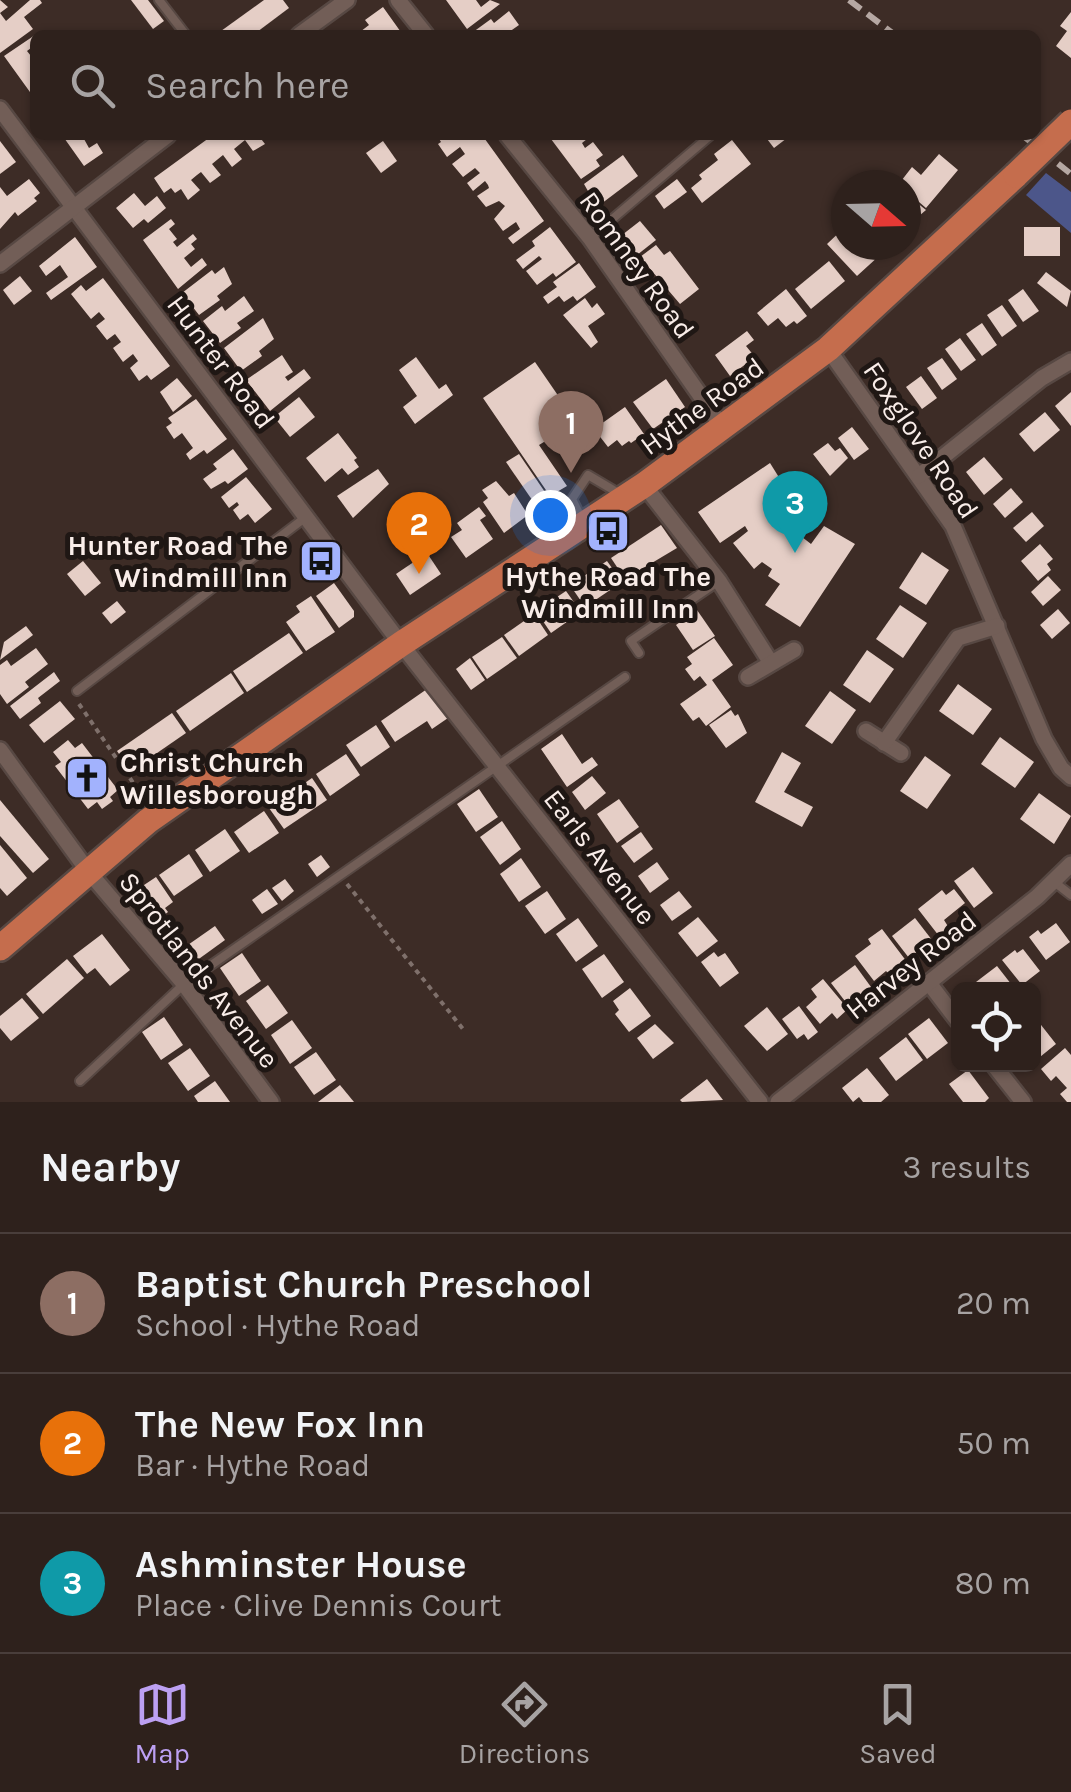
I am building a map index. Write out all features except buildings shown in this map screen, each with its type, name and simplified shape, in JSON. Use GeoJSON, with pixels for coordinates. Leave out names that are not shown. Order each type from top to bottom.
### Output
{"type":"FeatureCollection","features":[{"type":"Feature","properties":{"kind":"main road","name":"Hythe Road"},"geometry":{"type":"LineString","coordinates":[[0,948],[156,816],[401,644],[634,491],[828,349],[1071,122]]}},
{"type":"Feature","properties":{"kind":"street"},"geometry":{"type":"LineString","coordinates":[[306,30],[347,0]]}},
{"type":"Feature","properties":{"kind":"street"},"geometry":{"type":"LineString","coordinates":[[398,0],[422,30]]}},
{"type":"Feature","properties":{"kind":"street","name":"Hunter Road"},"geometry":{"type":"LineString","coordinates":[[0,110],[401,644]]}},
{"type":"Feature","properties":{"kind":"street"},"geometry":{"type":"LineString","coordinates":[[0,264],[162,140]]}},
{"type":"Feature","properties":{"kind":"street","name":"Romney Road"},"geometry":{"type":"LineString","coordinates":[[511,140],[590,238],[723,428]]}},
{"type":"Feature","properties":{"kind":"street","name":"Foxglove Road"},"geometry":{"type":"LineString","coordinates":[[828,349],[953,526],[1044,739],[1071,777]]}},
{"type":"Feature","properties":{"kind":"street"},"geometry":{"type":"LineString","coordinates":[[919,476],[1042,378],[1071,361]]}},
{"type":"Feature","properties":{"kind":"street"},"geometry":{"type":"LineString","coordinates":[[634,491],[719,580],[772,664]]}},
{"type":"Feature","properties":{"kind":"street"},"geometry":{"type":"LineString","coordinates":[[884,743],[958,638],[997,626]]}},
{"type":"Feature","properties":{"kind":"street","name":"Earls Avenue"},"geometry":{"type":"LineString","coordinates":[[401,644],[760,1102]]}},
{"type":"Feature","properties":{"kind":"street"},"geometry":{"type":"LineString","coordinates":[[748,677],[794,650]]}},
{"type":"Feature","properties":{"kind":"street"},"geometry":{"type":"LineString","coordinates":[[866,731],[900,753]]}},
{"type":"Feature","properties":{"kind":"street","name":"Sprotlands Avenue"},"geometry":{"type":"LineString","coordinates":[[0,750],[88,870],[184,984],[271,1102]]}},
{"type":"Feature","properties":{"kind":"street","name":"Harvey Road"},"geometry":{"type":"LineString","coordinates":[[778,1102],[1071,864]]}},
{"type":"Feature","properties":{"kind":"street"},"geometry":{"type":"LineString","coordinates":[[929,983],[951,1012]]}},
{"type":"Feature","properties":{"kind":"street"},"geometry":{"type":"LineString","coordinates":[[1000,1072],[1023,1102]]}},
{"type":"Feature","properties":{"kind":"lane"},"geometry":{"type":"LineString","coordinates":[[159,0],[182,30]]}},
{"type":"Feature","properties":{"kind":"lane"},"geometry":{"type":"LineString","coordinates":[[590,238],[705,140]]}},
{"type":"Feature","properties":{"kind":"lane"},"geometry":{"type":"LineString","coordinates":[[584,523],[572,498],[588,476],[634,491]]}},
{"type":"Feature","properties":{"kind":"lane"},"geometry":{"type":"LineString","coordinates":[[76,691],[306,517]]}},
{"type":"Feature","properties":{"kind":"lane"},"geometry":{"type":"LineString","coordinates":[[639,653],[631,641],[719,580]]}},
{"type":"Feature","properties":{"kind":"lane"},"geometry":{"type":"LineString","coordinates":[[80,1080],[184,984],[625,677]]}},
{"type":"Feature","properties":{"kind":"lane"},"geometry":{"type":"LineString","coordinates":[[1053,882],[1071,895]]}},
{"type":"Feature","properties":{"kind":"path"},"geometry":{"type":"LineString","coordinates":[[76,691],[77,701],[156,816]]}},
{"type":"Feature","properties":{"kind":"path"},"geometry":{"type":"LineString","coordinates":[[341,876],[463,1030]]}},
{"type":"Feature","properties":{"kind":"shaded area"},"geometry":{"type":"Polygon","coordinates":[[[1046,173],[1071,192],[1071,233],[1026,195],[1046,173]]]}},
{"type":"Feature","properties":{"kind":"railway"},"geometry":{"type":"LineString","coordinates":[[849,0],[888,30]]}},
{"type":"Feature","properties":{"kind":"railway"},"geometry":{"type":"LineString","coordinates":[[1028,140],[1071,174]]}},
{"type":"Feature","properties":{"kind":"place","name":"Baptist Church Preschool"},"geometry":{"type":"Point","coordinates":[571,473]}},
{"type":"Feature","properties":{"kind":"place","name":"Hythe Road The Windmill Inn"},"geometry":{"type":"Point","coordinates":[608,531]}},
{"type":"Feature","properties":{"kind":"place","name":"Ashminster House"},"geometry":{"type":"Point","coordinates":[795,553]}},
{"type":"Feature","properties":{"kind":"place","name":"Hunter Road The Windmill Inn"},"geometry":{"type":"Point","coordinates":[321,561]}},
{"type":"Feature","properties":{"kind":"place","name":"The New Fox Inn"},"geometry":{"type":"Point","coordinates":[419,574]}},
{"type":"Feature","properties":{"kind":"place","name":"Christ Church Willesborough"},"geometry":{"type":"Point","coordinates":[87,778]}}]}
